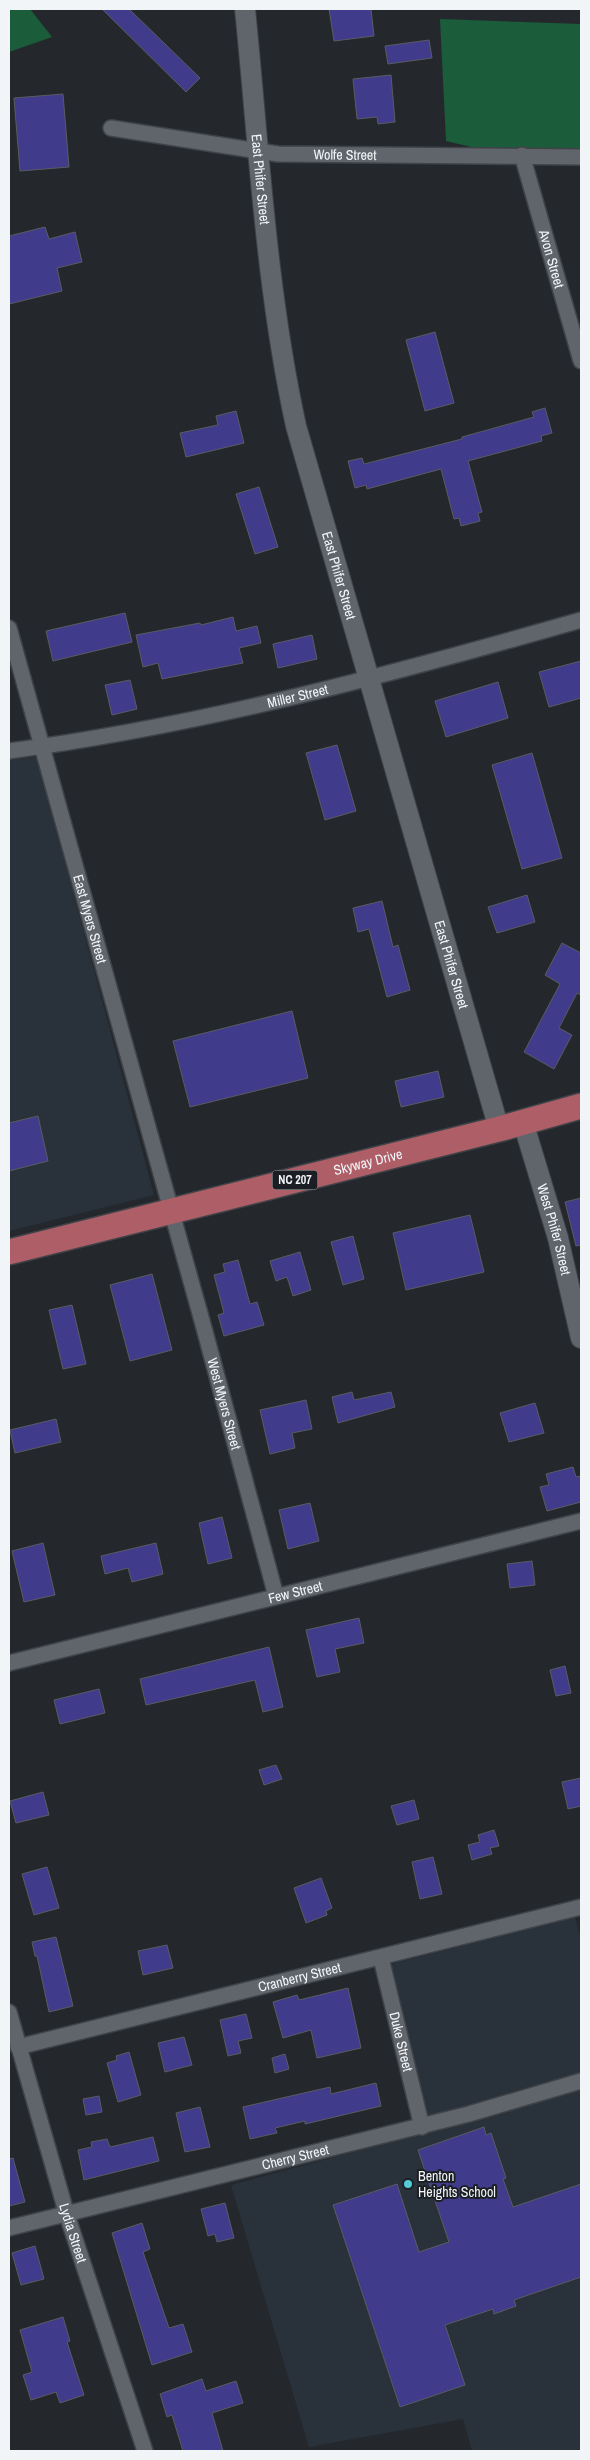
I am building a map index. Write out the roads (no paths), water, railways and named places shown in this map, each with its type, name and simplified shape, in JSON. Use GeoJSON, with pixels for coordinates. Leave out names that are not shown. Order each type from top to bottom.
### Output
{"type":"FeatureCollection","features":[{"type":"Feature","properties":{"kind":"main road","name":"Skyway Drive"},"geometry":{"type":"LineString","coordinates":[[9,1252],[499,1129],[581,1106]]}},
{"type":"Feature","properties":{"kind":"street","name":"East Phifer Street"},"geometry":{"type":"LineString","coordinates":[[245,9],[274,295],[288,388],[304,458],[499,1129]]}},
{"type":"Feature","properties":{"kind":"street","name":"Wolfe Street"},"geometry":{"type":"LineString","coordinates":[[111,128],[278,154],[581,157]]}},
{"type":"Feature","properties":{"kind":"street","name":"Avon Street"},"geometry":{"type":"LineString","coordinates":[[522,155],[581,361]]}},
{"type":"Feature","properties":{"kind":"street","name":"Miller Street"},"geometry":{"type":"LineString","coordinates":[[9,751],[317,693],[581,620]]}},
{"type":"Feature","properties":{"kind":"street","name":"East Myers Street"},"geometry":{"type":"LineString","coordinates":[[9,628],[171,1211]]}},
{"type":"Feature","properties":{"kind":"street","name":"West Phifer Street"},"geometry":{"type":"LineString","coordinates":[[523,1122],[558,1238],[581,1338]]}},
{"type":"Feature","properties":{"kind":"street","name":"West Myers Street"},"geometry":{"type":"LineString","coordinates":[[171,1211],[232,1436],[262,1537],[276,1596]]}},
{"type":"Feature","properties":{"kind":"street","name":"Few Street"},"geometry":{"type":"LineString","coordinates":[[9,1663],[581,1521]]}},
{"type":"Feature","properties":{"kind":"street","name":"Cranberry Street"},"geometry":{"type":"LineString","coordinates":[[18,2047],[581,1907]]}},
{"type":"Feature","properties":{"kind":"street","name":"Duke Street"},"geometry":{"type":"LineString","coordinates":[[381,1958],[422,2126]]}},
{"type":"Feature","properties":{"kind":"street","name":"Lydia Street"},"geometry":{"type":"LineString","coordinates":[[9,2012],[67,2214],[145,2451]]}},
{"type":"Feature","properties":{"kind":"street","name":"Cherry Street"},"geometry":{"type":"LineString","coordinates":[[9,2228],[422,2126],[581,2081]]}},
{"type":"Feature","properties":{"kind":"place","name":"Benton Heights School"},"geometry":{"type":"Point","coordinates":[408,2184]}}]}
